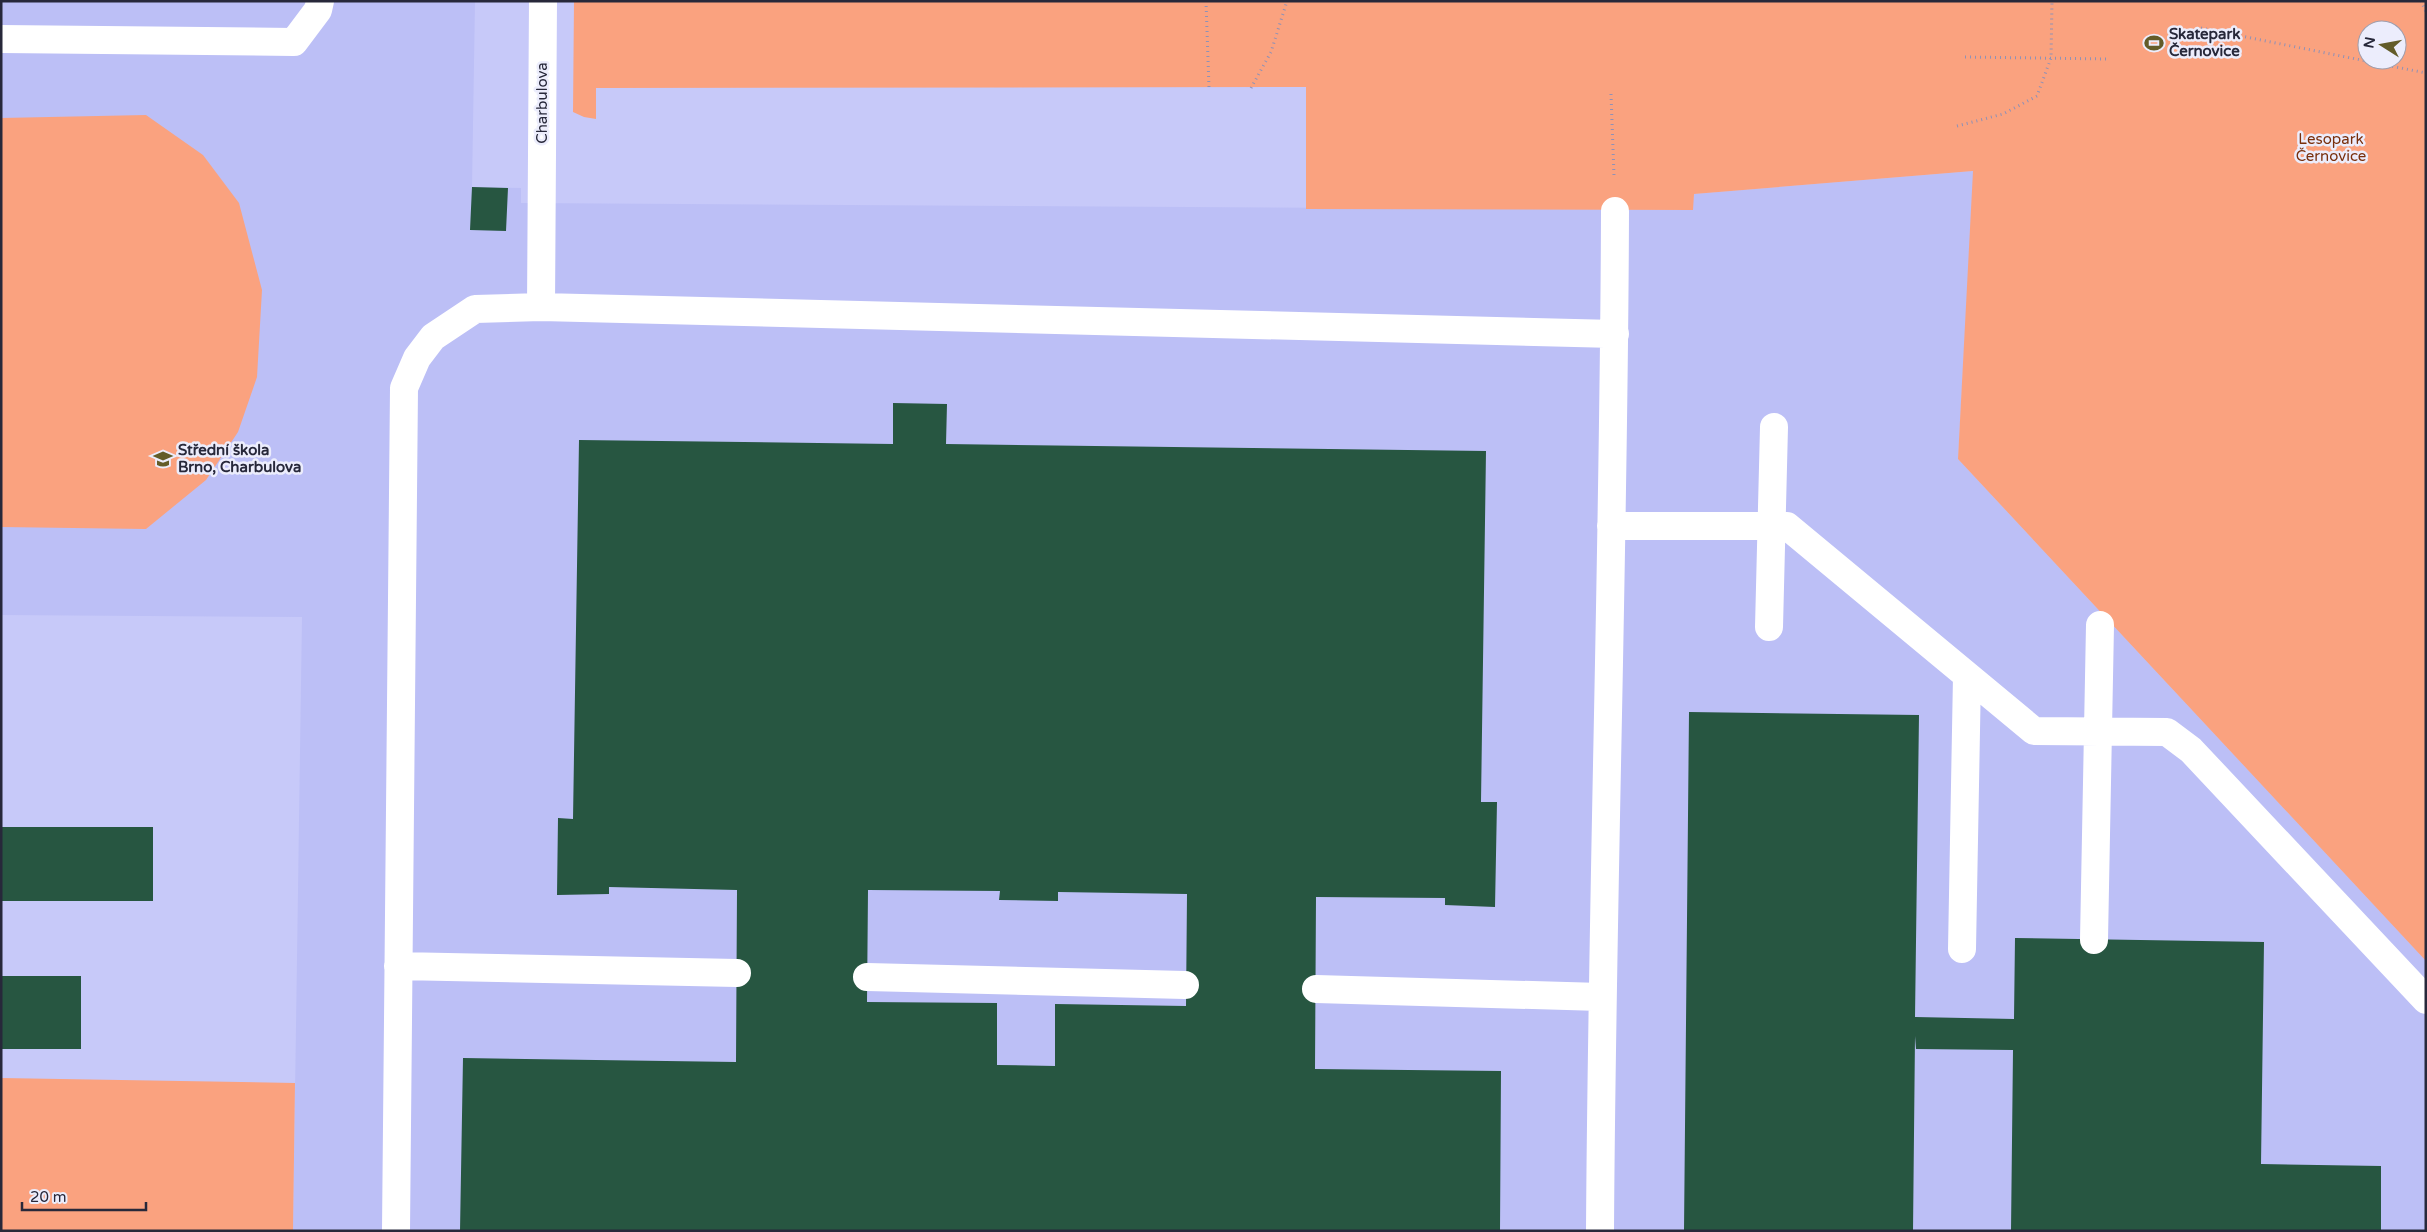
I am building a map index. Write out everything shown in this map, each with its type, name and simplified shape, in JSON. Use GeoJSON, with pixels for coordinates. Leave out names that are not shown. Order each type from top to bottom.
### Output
{"type":"FeatureCollection","features":[{"type":"Feature","properties":{"kind":"street"},"geometry":{"type":"LineString","coordinates":[[1,39],[294,42],[318,10],[320,1]]}},
{"type":"Feature","properties":{"kind":"street","name":"Charbulova"},"geometry":{"type":"LineString","coordinates":[[541,307],[543,1]]}},
{"type":"Feature","properties":{"kind":"street"},"geometry":{"type":"LineString","coordinates":[[1600,1231],[1601,997],[1615,334],[1615,211]]}},
{"type":"Feature","properties":{"kind":"street"},"geometry":{"type":"LineString","coordinates":[[396,1231],[404,388],[417,358],[433,337],[475,309],[541,307],[1615,334]]}},
{"type":"Feature","properties":{"kind":"street"},"geometry":{"type":"LineString","coordinates":[[1769,627],[1774,427]]}},
{"type":"Feature","properties":{"kind":"street"},"geometry":{"type":"LineString","coordinates":[[1611,526],[1787,526],[2034,731],[2167,732],[2191,750],[2426,1000]]}},
{"type":"Feature","properties":{"kind":"street"},"geometry":{"type":"LineString","coordinates":[[2094,940],[2100,625]]}},
{"type":"Feature","properties":{"kind":"street"},"geometry":{"type":"LineString","coordinates":[[1962,949],[1967,676]]}},
{"type":"Feature","properties":{"kind":"street"},"geometry":{"type":"LineString","coordinates":[[398,966],[737,973]]}},
{"type":"Feature","properties":{"kind":"street"},"geometry":{"type":"LineString","coordinates":[[867,977],[1185,985]]}},
{"type":"Feature","properties":{"kind":"street"},"geometry":{"type":"LineString","coordinates":[[1316,989],[1601,997]]}},
{"type":"Feature","properties":{"kind":"path"},"geometry":{"type":"LineString","coordinates":[[1206,1],[1209,88]]}},
{"type":"Feature","properties":{"kind":"path"},"geometry":{"type":"LineString","coordinates":[[1251,88],[1271,52],[1287,1]]}},
{"type":"Feature","properties":{"kind":"path"},"geometry":{"type":"LineString","coordinates":[[1957,126],[2003,114],[2037,96],[2052,58],[2052,1]]}},
{"type":"Feature","properties":{"kind":"path"},"geometry":{"type":"LineString","coordinates":[[2421,1],[2426,12]]}},
{"type":"Feature","properties":{"kind":"path"},"geometry":{"type":"LineString","coordinates":[[2201,28],[2426,73]]}},
{"type":"Feature","properties":{"kind":"path"},"geometry":{"type":"LineString","coordinates":[[1965,57],[2107,59]]}},
{"type":"Feature","properties":{"kind":"path"},"geometry":{"type":"LineString","coordinates":[[1612,94],[1615,211]]}},
{"type":"Feature","properties":{"kind":"shaded area"},"geometry":{"type":"Polygon","coordinates":[[[1,1],[475,1],[472,187],[521,188],[521,203],[1692,210],[1694,194],[1974,171],[1958,459],[2426,961],[2426,1231],[293,1231],[302,617],[1,615],[1,1]]]}},
{"type":"Feature","properties":{"kind":"green space","name":"Lesopark Černovice"},"geometry":{"type":"Polygon","coordinates":[[[574,1],[2426,1],[2426,961],[1958,459],[1973,171],[1694,194],[1693,210],[1306,209],[1306,87],[596,88],[596,119],[584,117],[573,112],[574,1]]]}},
{"type":"Feature","properties":{"kind":"green space"},"geometry":{"type":"Polygon","coordinates":[[[146,115],[203,155],[239,203],[262,290],[257,377],[238,432],[206,480],[146,529],[1,527],[1,118],[146,115]]]}},
{"type":"Feature","properties":{"kind":"green space"},"geometry":{"type":"Polygon","coordinates":[[[1,1078],[295,1083],[293,1231],[1,1231],[1,1078]]]}},
{"type":"Feature","properties":{"kind":"building"},"geometry":{"type":"Polygon","coordinates":[[[472,187],[508,188],[506,231],[470,230],[472,187]]]}},
{"type":"Feature","properties":{"kind":"building"},"geometry":{"type":"Polygon","coordinates":[[[893,403],[947,404],[946,444],[1486,451],[1481,802],[1497,802],[1495,907],[1445,905],[1445,898],[1316,897],[1315,1069],[1501,1071],[1500,1231],[460,1231],[463,1058],[736,1062],[737,890],[609,887],[609,894],[557,895],[558,818],[573,819],[579,440],[893,444],[893,403]],[[868,890],[867,1002],[997,1003],[997,1065],[1055,1066],[1055,1004],[1186,1006],[1187,894],[1058,892],[1058,901],[999,900],[1000,891],[868,890]]]}},
{"type":"Feature","properties":{"kind":"building"},"geometry":{"type":"Polygon","coordinates":[[[1689,712],[1919,715],[1915,1017],[2014,1019],[2015,938],[2264,942],[2261,1164],[2381,1166],[2381,1231],[2011,1231],[2013,1050],[1916,1049],[1915,1036],[1913,1231],[1684,1231],[1689,712]]]}},
{"type":"Feature","properties":{"kind":"building"},"geometry":{"type":"Polygon","coordinates":[[[1,827],[153,827],[153,901],[1,901],[1,827]]]}},
{"type":"Feature","properties":{"kind":"building"},"geometry":{"type":"Polygon","coordinates":[[[1,976],[81,976],[81,1049],[1,1049],[1,976]]]}},
{"type":"Feature","properties":{"kind":"place","name":"Skatepark Černovice"},"geometry":{"type":"Point","coordinates":[2154,43]}},
{"type":"Feature","properties":{"kind":"place","name":"Střední škola Brno, Charbulova"},"geometry":{"type":"Point","coordinates":[163,459]}}]}
